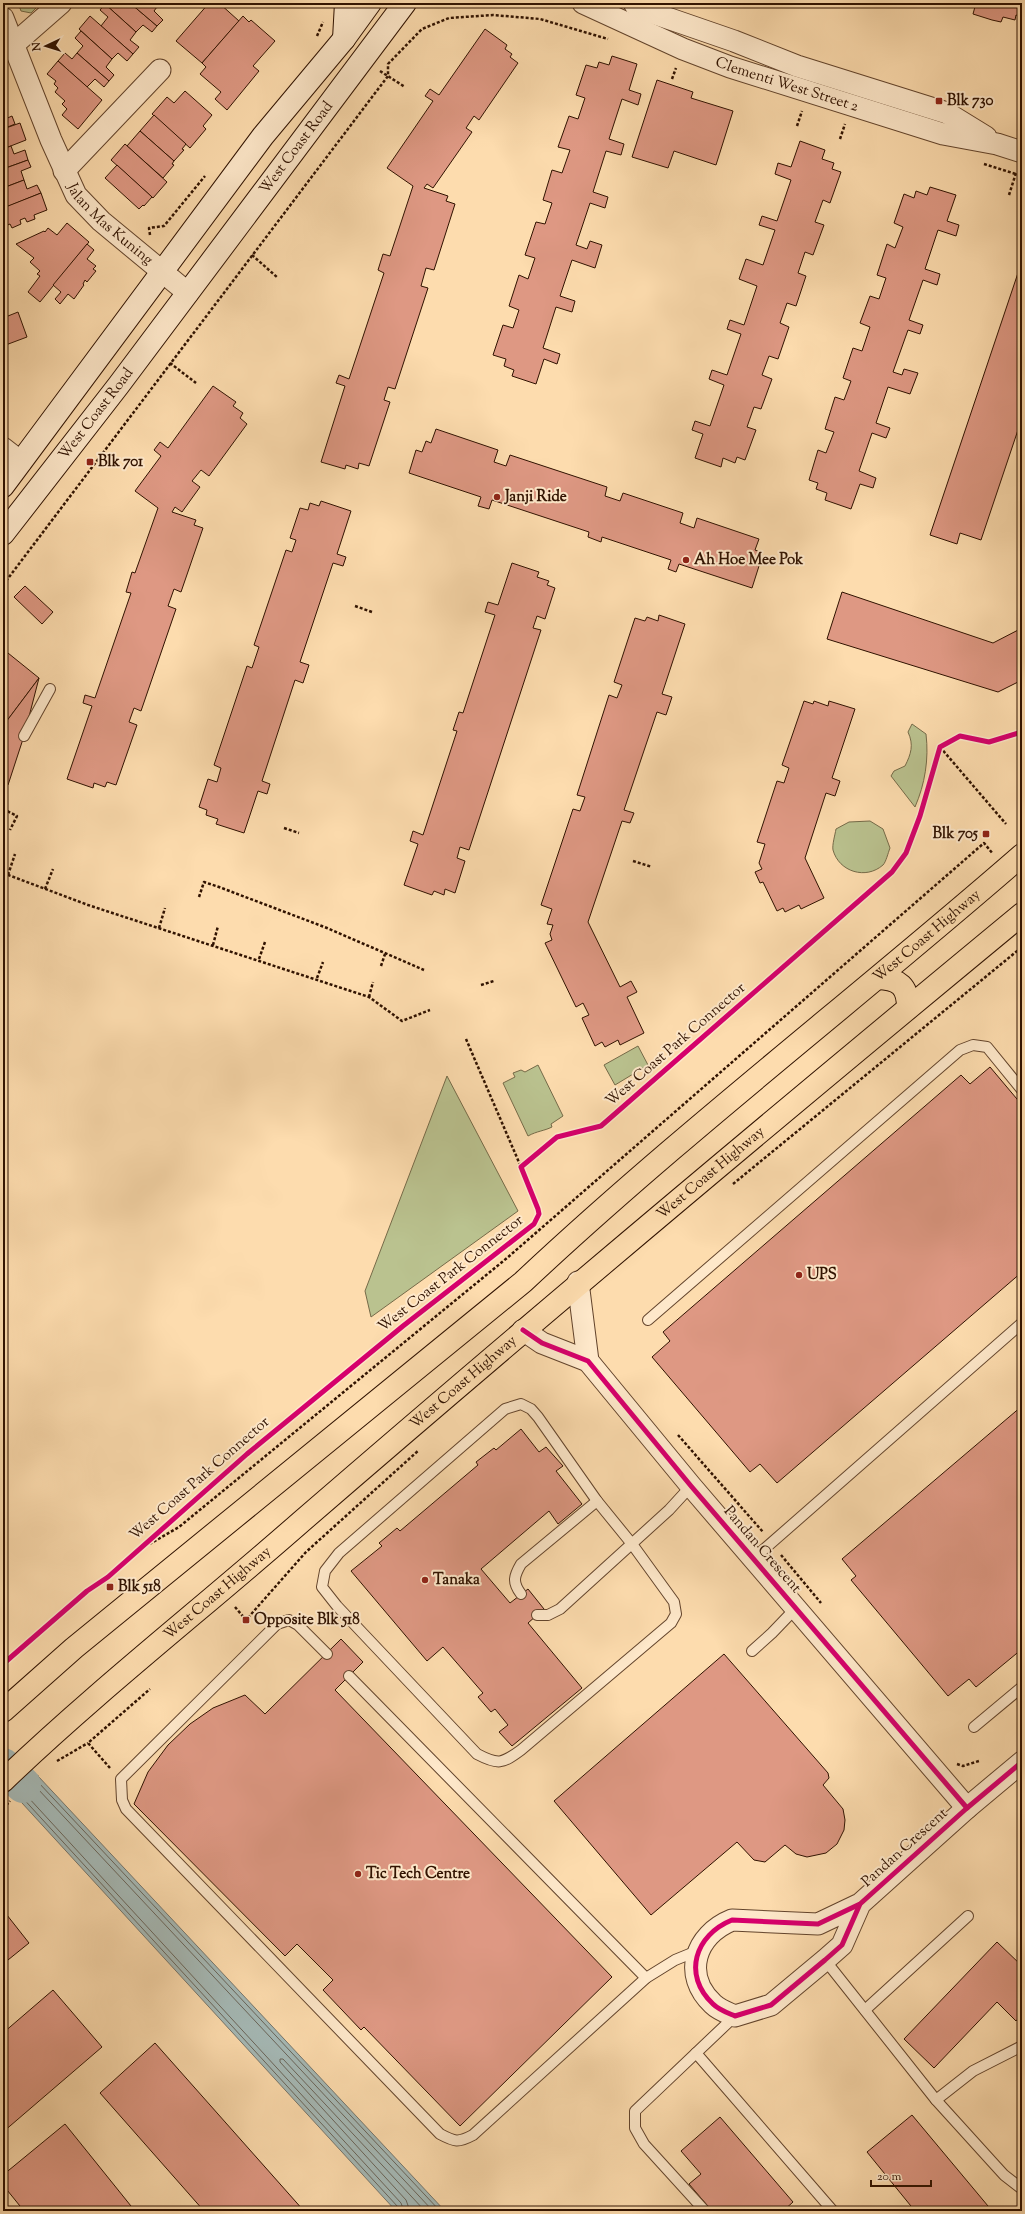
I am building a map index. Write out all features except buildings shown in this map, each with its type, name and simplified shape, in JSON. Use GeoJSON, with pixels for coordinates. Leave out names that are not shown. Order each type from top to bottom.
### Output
{"type":"FeatureCollection","features":[{"type":"Feature","properties":{"kind":"highway","name":"West Coast Highway"},"geometry":{"type":"LineString","coordinates":[[9,1705],[98,1628],[517,1287],[710,1118],[878,978],[1022,855]]}},
{"type":"Feature","properties":{"kind":"highway","name":"West Coast Highway"},"geometry":{"type":"LineString","coordinates":[[3,1781],[46,1739],[222,1591],[578,1282],[1022,914]]}},
{"type":"Feature","properties":{"kind":"highway"},"geometry":{"type":"LineString","coordinates":[[878,978],[889,978],[903,987],[908,996],[908,1008]]}},
{"type":"Feature","properties":{"kind":"main road"},"geometry":{"type":"LineString","coordinates":[[344,39],[346,3]]}},
{"type":"Feature","properties":{"kind":"main road","name":"West Coast Road"},"geometry":{"type":"LineString","coordinates":[[3,486],[263,136],[344,39],[370,3]]}},
{"type":"Feature","properties":{"kind":"main road"},"geometry":{"type":"LineString","coordinates":[[402,7],[420,3]]}},
{"type":"Feature","properties":{"kind":"main road","name":"West Coast Road"},"geometry":{"type":"LineString","coordinates":[[3,534],[188,293],[402,7]]}},
{"type":"Feature","properties":{"kind":"street"},"geometry":{"type":"LineString","coordinates":[[13,46],[61,3]]}},
{"type":"Feature","properties":{"kind":"street","name":"Clementi West Street 2"},"geometry":{"type":"LineString","coordinates":[[583,3],[683,50],[730,67],[943,134],[997,144]]}},
{"type":"Feature","properties":{"kind":"street","name":"Clementi West Street 2"},"geometry":{"type":"LineString","coordinates":[[641,6],[734,40],[797,66],[947,113],[1020,160]]}},
{"type":"Feature","properties":{"kind":"street","name":"Jalan Mas Kuning"},"geometry":{"type":"LineString","coordinates":[[3,18],[64,171],[76,195],[101,221],[163,271]]}},
{"type":"Feature","properties":{"kind":"street","name":"Jalan Mas Kuning"},"geometry":{"type":"LineString","coordinates":[[64,171],[160,70]]}},
{"type":"Feature","properties":{"kind":"street"},"geometry":{"type":"LineString","coordinates":[[163,271],[188,293]]}},
{"type":"Feature","properties":{"kind":"street"},"geometry":{"type":"LineString","coordinates":[[3,448],[22,462]]}},
{"type":"Feature","properties":{"kind":"street"},"geometry":{"type":"LineString","coordinates":[[578,1282],[588,1361]]}},
{"type":"Feature","properties":{"kind":"street","name":"Pandan Crescent"},"geometry":{"type":"LineString","coordinates":[[522,1330],[542,1343],[588,1361],[691,1486],[967,1808]]}},
{"type":"Feature","properties":{"kind":"street","name":"Pandan Crescent"},"geometry":{"type":"LineString","coordinates":[[697,1951],[719,1925],[732,1920],[818,1924],[860,1904],[967,1808],[1022,1762]]}},
{"type":"Feature","properties":{"kind":"street","name":"Pandan Crescent"},"geometry":{"type":"LineString","coordinates":[[735,2016],[771,2005],[842,1945],[860,1904]]}},
{"type":"Feature","properties":{"kind":"street"},"geometry":{"type":"LineString","coordinates":[[697,1951],[695,1966],[704,1992],[714,2005],[735,2016]]}},
{"type":"Feature","properties":{"kind":"lane"},"geometry":{"type":"LineString","coordinates":[[24,736],[50,689]]}},
{"type":"Feature","properties":{"kind":"lane"},"geometry":{"type":"LineString","coordinates":[[648,1320],[960,1050],[973,1045],[987,1047],[1022,1090]]}},
{"type":"Feature","properties":{"kind":"lane"},"geometry":{"type":"LineString","coordinates":[[753,1559],[1022,1323]]}},
{"type":"Feature","properties":{"kind":"lane"},"geometry":{"type":"LineString","coordinates":[[521,1404],[531,1409],[538,1417],[597,1501],[632,1544],[674,1602],[676,1614],[671,1623],[506,1761],[492,1762],[477,1754],[337,1606],[322,1587],[325,1571],[339,1553],[505,1409],[521,1404]]}},
{"type":"Feature","properties":{"kind":"lane"},"geometry":{"type":"LineString","coordinates":[[537,1615],[548,1615],[560,1609],[632,1544],[691,1486]]}},
{"type":"Feature","properties":{"kind":"lane"},"geometry":{"type":"LineString","coordinates":[[521,1594],[514,1581],[515,1574],[521,1564],[597,1501]]}},
{"type":"Feature","properties":{"kind":"lane"},"geometry":{"type":"LineString","coordinates":[[752,1651],[796,1608]]}},
{"type":"Feature","properties":{"kind":"lane"},"geometry":{"type":"LineString","coordinates":[[327,1654],[298,1625],[289,1620],[277,1624],[121,1779],[122,1800],[126,1809],[440,2134],[451,2140],[462,2142],[473,2135],[646,1978],[675,1960],[697,1951]]}},
{"type":"Feature","properties":{"kind":"lane"},"geometry":{"type":"LineString","coordinates":[[349,1676],[646,1978]]}},
{"type":"Feature","properties":{"kind":"lane"},"geometry":{"type":"LineString","coordinates":[[974,1727],[1022,1687]]}},
{"type":"Feature","properties":{"kind":"lane"},"geometry":{"type":"LineString","coordinates":[[865,2010],[968,1916]]}},
{"type":"Feature","properties":{"kind":"lane"},"geometry":{"type":"LineString","coordinates":[[825,1960],[936,2100],[1004,2176],[1022,2189]]}},
{"type":"Feature","properties":{"kind":"lane"},"geometry":{"type":"LineString","coordinates":[[705,2211],[644,2144],[636,2128],[635,2111],[735,2016]]}},
{"type":"Feature","properties":{"kind":"lane"},"geometry":{"type":"LineString","coordinates":[[936,2100],[973,2071],[1022,2046]]}},
{"type":"Feature","properties":{"kind":"lane"},"geometry":{"type":"LineString","coordinates":[[696,2053],[833,2211]]}},
{"type":"Feature","properties":{"kind":"path"},"geometry":{"type":"LineString","coordinates":[[3,585],[388,76],[388,64],[422,29],[449,18],[493,14],[540,19],[613,41]]}},
{"type":"Feature","properties":{"kind":"path"},"geometry":{"type":"LineString","coordinates":[[364,57],[405,87]]}},
{"type":"Feature","properties":{"kind":"path"},"geometry":{"type":"LineString","coordinates":[[797,126],[804,105]]}},
{"type":"Feature","properties":{"kind":"path"},"geometry":{"type":"LineString","coordinates":[[840,139],[847,120]]}},
{"type":"Feature","properties":{"kind":"path"},"geometry":{"type":"LineString","coordinates":[[1009,195],[1020,160]]}},
{"type":"Feature","properties":{"kind":"path"},"geometry":{"type":"LineString","coordinates":[[978,162],[1022,176]]}},
{"type":"Feature","properties":{"kind":"path"},"geometry":{"type":"LineString","coordinates":[[252,255],[278,278]]}},
{"type":"Feature","properties":{"kind":"path"},"geometry":{"type":"LineString","coordinates":[[170,363],[196,383]]}},
{"type":"Feature","properties":{"kind":"path"},"geometry":{"type":"LineString","coordinates":[[356,606],[372,612]]}},
{"type":"Feature","properties":{"kind":"path"},"geometry":{"type":"LineString","coordinates":[[938,755],[940,747],[947,743]]}},
{"type":"Feature","properties":{"kind":"path"},"geometry":{"type":"LineString","coordinates":[[940,747],[1006,824]]}},
{"type":"Feature","properties":{"kind":"path"},"geometry":{"type":"LineString","coordinates":[[3,809],[17,816],[10,830]]}},
{"type":"Feature","properties":{"kind":"path"},"geometry":{"type":"LineString","coordinates":[[284,828],[299,833]]}},
{"type":"Feature","properties":{"kind":"path"},"geometry":{"type":"LineString","coordinates":[[130,1556],[179,1527],[507,1258],[984,843]]}},
{"type":"Feature","properties":{"kind":"path"},"geometry":{"type":"LineString","coordinates":[[8,875],[15,854]]}},
{"type":"Feature","properties":{"kind":"path"},"geometry":{"type":"LineString","coordinates":[[633,861],[652,867]]}},
{"type":"Feature","properties":{"kind":"path"},"geometry":{"type":"LineString","coordinates":[[45,889],[53,869]]}},
{"type":"Feature","properties":{"kind":"path"},"geometry":{"type":"LineString","coordinates":[[3,873],[159,928],[259,959],[369,996],[402,1021],[430,1010]]}},
{"type":"Feature","properties":{"kind":"path"},"geometry":{"type":"LineString","coordinates":[[199,897],[204,882],[327,928],[424,970]]}},
{"type":"Feature","properties":{"kind":"path"},"geometry":{"type":"LineString","coordinates":[[159,928],[165,908]]}},
{"type":"Feature","properties":{"kind":"path"},"geometry":{"type":"LineString","coordinates":[[213,945],[218,926]]}},
{"type":"Feature","properties":{"kind":"path"},"geometry":{"type":"LineString","coordinates":[[259,959],[265,942]]}},
{"type":"Feature","properties":{"kind":"path"},"geometry":{"type":"LineString","coordinates":[[728,1189],[1022,947]]}},
{"type":"Feature","properties":{"kind":"path"},"geometry":{"type":"LineString","coordinates":[[381,966],[385,954]]}},
{"type":"Feature","properties":{"kind":"path"},"geometry":{"type":"LineString","coordinates":[[317,978],[323,962]]}},
{"type":"Feature","properties":{"kind":"path"},"geometry":{"type":"LineString","coordinates":[[481,985],[494,981]]}},
{"type":"Feature","properties":{"kind":"path"},"geometry":{"type":"LineString","coordinates":[[369,996],[373,982]]}},
{"type":"Feature","properties":{"kind":"path"},"geometry":{"type":"LineString","coordinates":[[466,1039],[524,1174]]}},
{"type":"Feature","properties":{"kind":"path"},"geometry":{"type":"LineString","coordinates":[[521,1167],[527,1162]]}},
{"type":"Feature","properties":{"kind":"path"},"geometry":{"type":"LineString","coordinates":[[675,1432],[772,1543]]}},
{"type":"Feature","properties":{"kind":"path"},"geometry":{"type":"LineString","coordinates":[[246,1620],[306,1552],[422,1448]]}},
{"type":"Feature","properties":{"kind":"path"},"geometry":{"type":"LineString","coordinates":[[121,1779],[88,1743],[150,1689]]}},
{"type":"Feature","properties":{"kind":"green space"},"geometry":{"type":"Polygon","coordinates":[[[18,3],[41,3],[31,13],[21,11],[18,3]]]}},
{"type":"Feature","properties":{"kind":"green space"},"geometry":{"type":"Polygon","coordinates":[[[912,724],[926,734],[927,743],[924,780],[915,807],[891,776],[894,771],[905,766],[909,757],[911,741],[908,732],[912,724]]]}},
{"type":"Feature","properties":{"kind":"green space"},"geometry":{"type":"Polygon","coordinates":[[[870,821],[883,829],[890,848],[883,865],[876,870],[861,873],[841,864],[836,858],[833,850],[833,843],[836,829],[849,822],[870,821]]]}},
{"type":"Feature","properties":{"kind":"green space"},"geometry":{"type":"Polygon","coordinates":[[[638,1046],[648,1065],[615,1085],[604,1065],[638,1046]]]}},
{"type":"Feature","properties":{"kind":"green space"},"geometry":{"type":"Polygon","coordinates":[[[538,1065],[563,1116],[551,1124],[552,1127],[528,1136],[503,1083],[515,1077],[513,1073],[521,1070],[525,1072],[538,1065]]]}},
{"type":"Feature","properties":{"kind":"green space"},"geometry":{"type":"Polygon","coordinates":[[[447,1076],[518,1211],[371,1317],[365,1291],[447,1076]]]}},
{"type":"Feature","properties":{"kind":"water"},"geometry":{"type":"Polygon","coordinates":[[[38,1775],[445,2211],[396,2211],[11,1791],[38,1775]]]}},
{"type":"Feature","properties":{"kind":"waterway"},"geometry":{"type":"LineString","coordinates":[[3,1766],[23,1785]]}},
{"type":"Feature","properties":{"kind":"cycle path","name":"West Coast Park Connector"},"geometry":{"type":"LineString","coordinates":[[3,1664],[87,1591],[108,1577],[247,1454],[403,1326],[534,1224],[539,1214],[538,1209],[521,1167],[557,1137],[601,1126],[892,872],[906,853],[920,816],[940,747],[960,736],[989,742],[1022,732]]}},
{"type":"Feature","properties":{"kind":"cycle path"},"geometry":{"type":"LineString","coordinates":[[523,1330],[542,1343],[588,1361],[691,1486],[967,1808]]}},
{"type":"Feature","properties":{"kind":"cycle path"},"geometry":{"type":"LineString","coordinates":[[860,1904],[842,1945],[771,2005],[735,2016],[715,2006],[703,1993],[698,1981],[696,1969],[697,1957],[709,1935],[719,1927],[732,1920],[818,1924],[860,1904],[967,1808],[1022,1762]]}},
{"type":"Feature","properties":{"kind":"place","name":"Blk 730"},"geometry":{"type":"Point","coordinates":[939,101]}},
{"type":"Feature","properties":{"kind":"place","name":"Blk 701"},"geometry":{"type":"Point","coordinates":[90,462]}},
{"type":"Feature","properties":{"kind":"place","name":"Janji Ride"},"geometry":{"type":"Point","coordinates":[497,497]}},
{"type":"Feature","properties":{"kind":"place","name":"Ah Hoe Mee Pok"},"geometry":{"type":"Point","coordinates":[686,560]}},
{"type":"Feature","properties":{"kind":"place","name":"Blk 705"},"geometry":{"type":"Point","coordinates":[986,834]}},
{"type":"Feature","properties":{"kind":"place","name":"UPS"},"geometry":{"type":"Point","coordinates":[799,1275]}},
{"type":"Feature","properties":{"kind":"place","name":"Tanaka"},"geometry":{"type":"Point","coordinates":[425,1580]}},
{"type":"Feature","properties":{"kind":"place","name":"Blk 518"},"geometry":{"type":"Point","coordinates":[110,1587]}},
{"type":"Feature","properties":{"kind":"place","name":"Opposite Blk 518"},"geometry":{"type":"Point","coordinates":[246,1620]}},
{"type":"Feature","properties":{"kind":"place","name":"Tic Tech Centre"},"geometry":{"type":"Point","coordinates":[358,1874]}}]}
